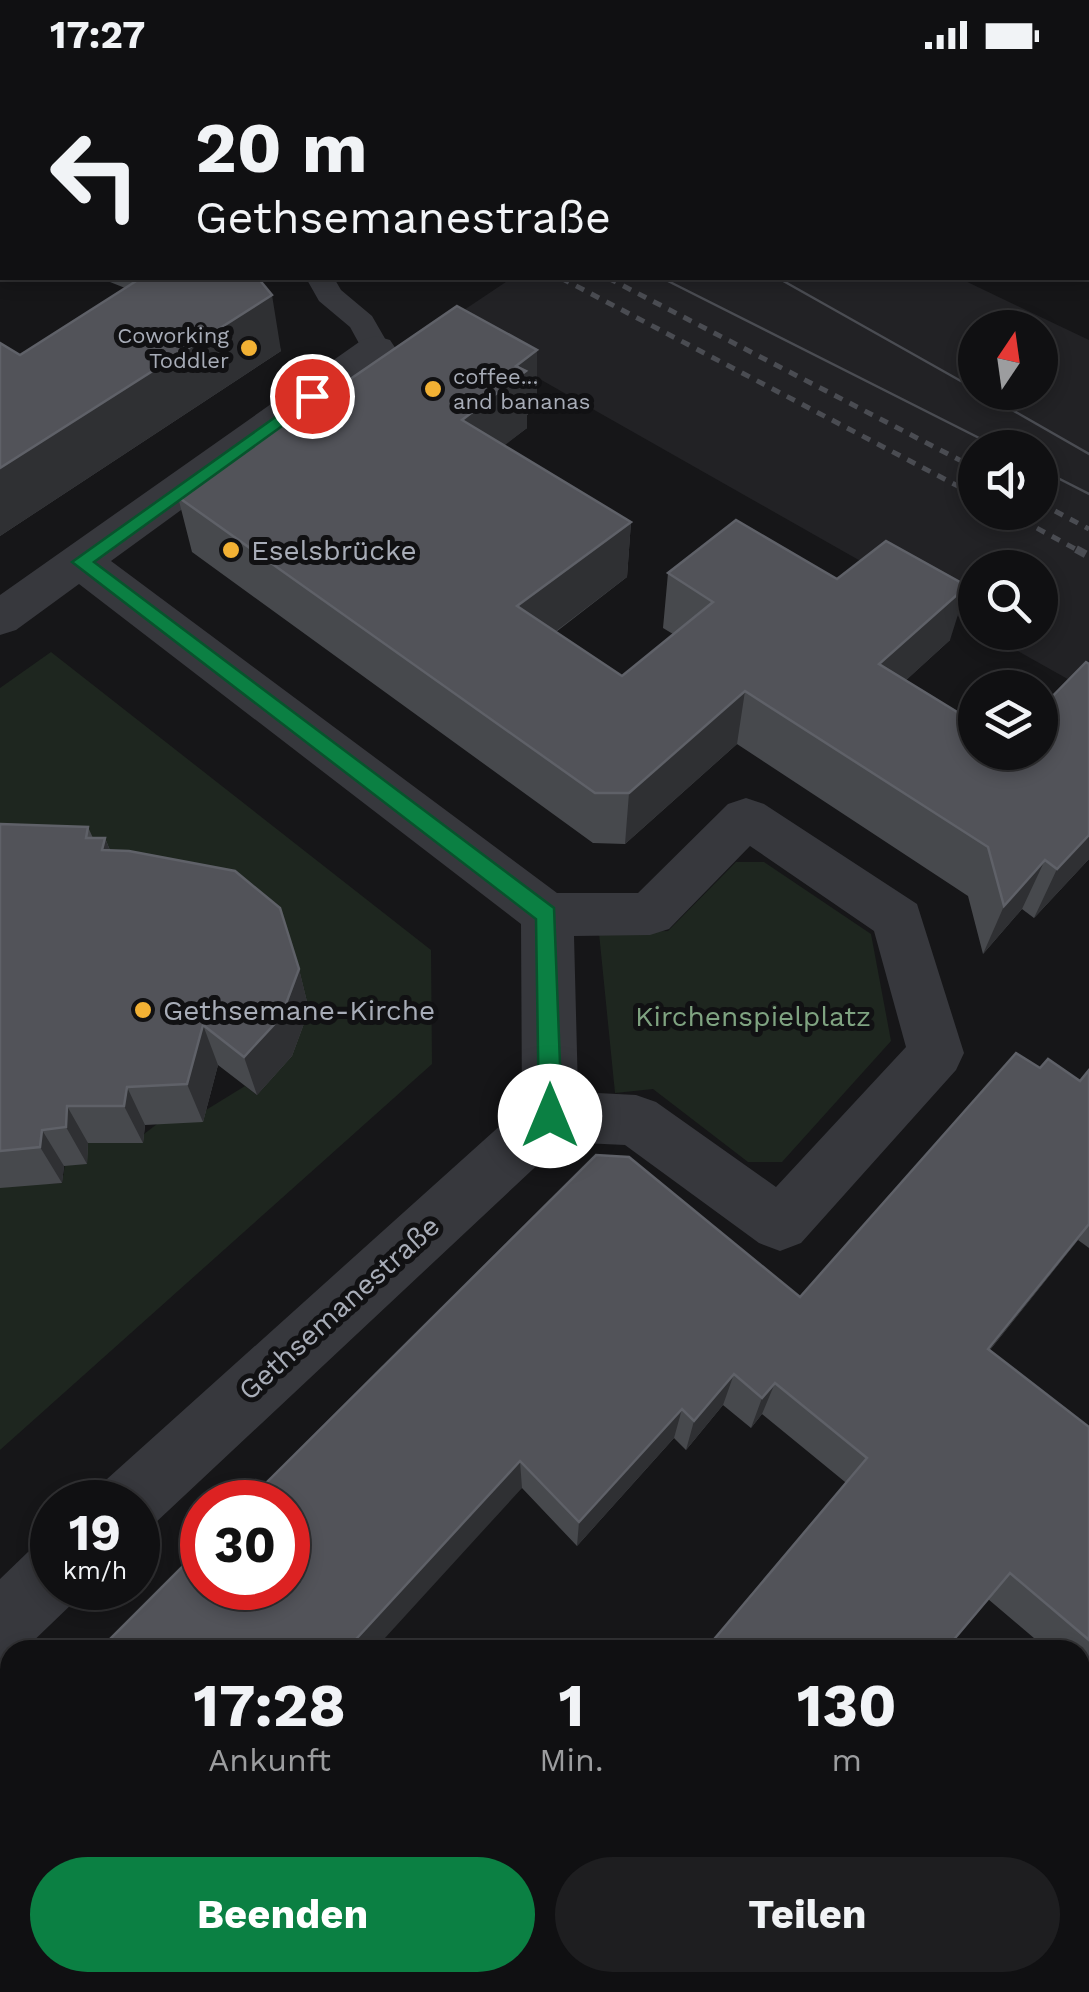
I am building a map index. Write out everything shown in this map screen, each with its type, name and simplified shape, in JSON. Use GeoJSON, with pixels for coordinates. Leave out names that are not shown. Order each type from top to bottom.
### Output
{"type":"FeatureCollection","features":[{"type":"Feature","properties":{"kind":"street"},"geometry":{"type":"LineString","coordinates":[[0,618],[376,349]]}},
{"type":"Feature","properties":{"kind":"street"},"geometry":{"type":"LineString","coordinates":[[81,562],[546,915],[650,914],[746,818],[898,919],[914,988],[936,1053],[780,1224],[636,1120],[550,1116],[546,915]]}},
{"type":"Feature","properties":{"kind":"street","name":"Gethsemanestraße"},"geometry":{"type":"LineString","coordinates":[[154,1480],[550,1116]]}},
{"type":"Feature","properties":{"kind":"street"},"geometry":{"type":"LineString","coordinates":[[0,1626],[30,1597]]}},
{"type":"Feature","properties":{"kind":"lane"},"geometry":{"type":"LineString","coordinates":[[321,280],[329,296],[362,322],[376,349]]}},
{"type":"Feature","properties":{"kind":"shaded area"},"geometry":{"type":"Polygon","coordinates":[[[509,280],[963,280],[1026,310],[958,310],[958,410],[1058,410],[1058,325],[1089,340],[1089,691],[1058,670],[1016,650],[1058,650],[1058,550],[958,550],[958,616],[443,324],[509,280]]]}},
{"type":"Feature","properties":{"kind":"green space"},"geometry":{"type":"Polygon","coordinates":[[[51,652],[431,950],[432,1064],[0,1450],[0,1168],[47,1184],[62,1183],[71,1128],[144,1134],[161,1121],[206,1110],[245,1086],[257,1095],[266,1085],[0,885],[0,688],[51,652]]]}},
{"type":"Feature","properties":{"kind":"green space","name":"Kirchenspielplatz"},"geometry":{"type":"Polygon","coordinates":[[[736,862],[764,862],[871,934],[891,1041],[782,1162],[748,1162],[653,1089],[615,1093],[599,933],[668,931],[736,862]]]}},
{"type":"Feature","properties":{"kind":"building"},"geometry":{"type":"Polygon","coordinates":[[[138,280],[260,280],[272,295],[0,468],[0,343],[20,355],[138,280]]]}},
{"type":"Feature","properties":{"kind":"building"},"geometry":{"type":"Polygon","coordinates":[[[457,306],[537,350],[516,366],[526,371],[462,420],[631,522],[517,606],[622,676],[713,602],[668,573],[736,520],[837,579],[886,541],[958,581],[958,594],[879,664],[958,713],[958,770],[1058,770],[1058,691],[1086,662],[1089,664],[1089,835],[1057,869],[1045,860],[1004,906],[988,847],[745,691],[629,793],[595,793],[178,497],[457,306]]]}},
{"type":"Feature","properties":{"kind":"building","name":"Gethsemane-Kirche"},"geometry":{"type":"Polygon","coordinates":[[[0,824],[88,827],[86,838],[105,838],[102,850],[129,851],[235,871],[280,908],[299,969],[281,1017],[244,1057],[203,1025],[187,1084],[127,1087],[124,1106],[67,1106],[66,1127],[42,1130],[40,1147],[0,1151],[0,824]]]}},
{"type":"Feature","properties":{"kind":"building"},"geometry":{"type":"Polygon","coordinates":[[[1016,1053],[1040,1068],[1048,1059],[1080,1081],[1089,1070],[1089,1224],[988,1349],[1089,1427],[1089,1640],[1010,1573],[953,1640],[713,1640],[867,1458],[775,1383],[762,1398],[734,1374],[694,1421],[682,1409],[579,1522],[520,1461],[355,1640],[109,1640],[139,1610],[160,1610],[160,1589],[180,1569],[180,1610],[310,1610],[310,1480],[269,1480],[596,1155],[629,1157],[800,1297],[1016,1053]]]}},
{"type":"Feature","properties":{"kind":"tram line"},"geometry":{"type":"LineString","coordinates":[[666,280],[963,430]]}},
{"type":"Feature","properties":{"kind":"tram line"},"geometry":{"type":"LineString","coordinates":[[782,280],[958,379]]}},
{"type":"Feature","properties":{"kind":"tram line"},"geometry":{"type":"LineString","coordinates":[[1012,410],[1089,454]]}},
{"type":"Feature","properties":{"kind":"tram line"},"geometry":{"type":"LineString","coordinates":[[1058,478],[1089,494]]}},
{"type":"Feature","properties":{"kind":"railway"},"geometry":{"type":"LineString","coordinates":[[565,280],[958,486]]}},
{"type":"Feature","properties":{"kind":"railway"},"geometry":{"type":"LineString","coordinates":[[612,280],[958,459]]}},
{"type":"Feature","properties":{"kind":"railway"},"geometry":{"type":"LineString","coordinates":[[1058,513],[1089,529]]}},
{"type":"Feature","properties":{"kind":"railway"},"geometry":{"type":"LineString","coordinates":[[1040,530],[1081,552]]}},
{"type":"Feature","properties":{"kind":"railway"},"geometry":{"type":"LineString","coordinates":[[1076,549],[1089,556]]}},
{"type":"Feature","properties":{"kind":"place","name":"Coworking Toddler"},"geometry":{"type":"Point","coordinates":[249,348]}},
{"type":"Feature","properties":{"kind":"place","name":"coffee... and bananas"},"geometry":{"type":"Point","coordinates":[433,389]}},
{"type":"Feature","properties":{"kind":"place","name":"Eselsbrücke"},"geometry":{"type":"Point","coordinates":[231,550]}},
{"type":"Feature","properties":{"kind":"place","name":"Gethsemane-Kirche"},"geometry":{"type":"Point","coordinates":[143,1010]}},
{"type":"Feature","properties":{"kind":"route"},"geometry":{"type":"LineString","coordinates":[[312,396],[81,562],[546,915],[550,1116]]}}]}
